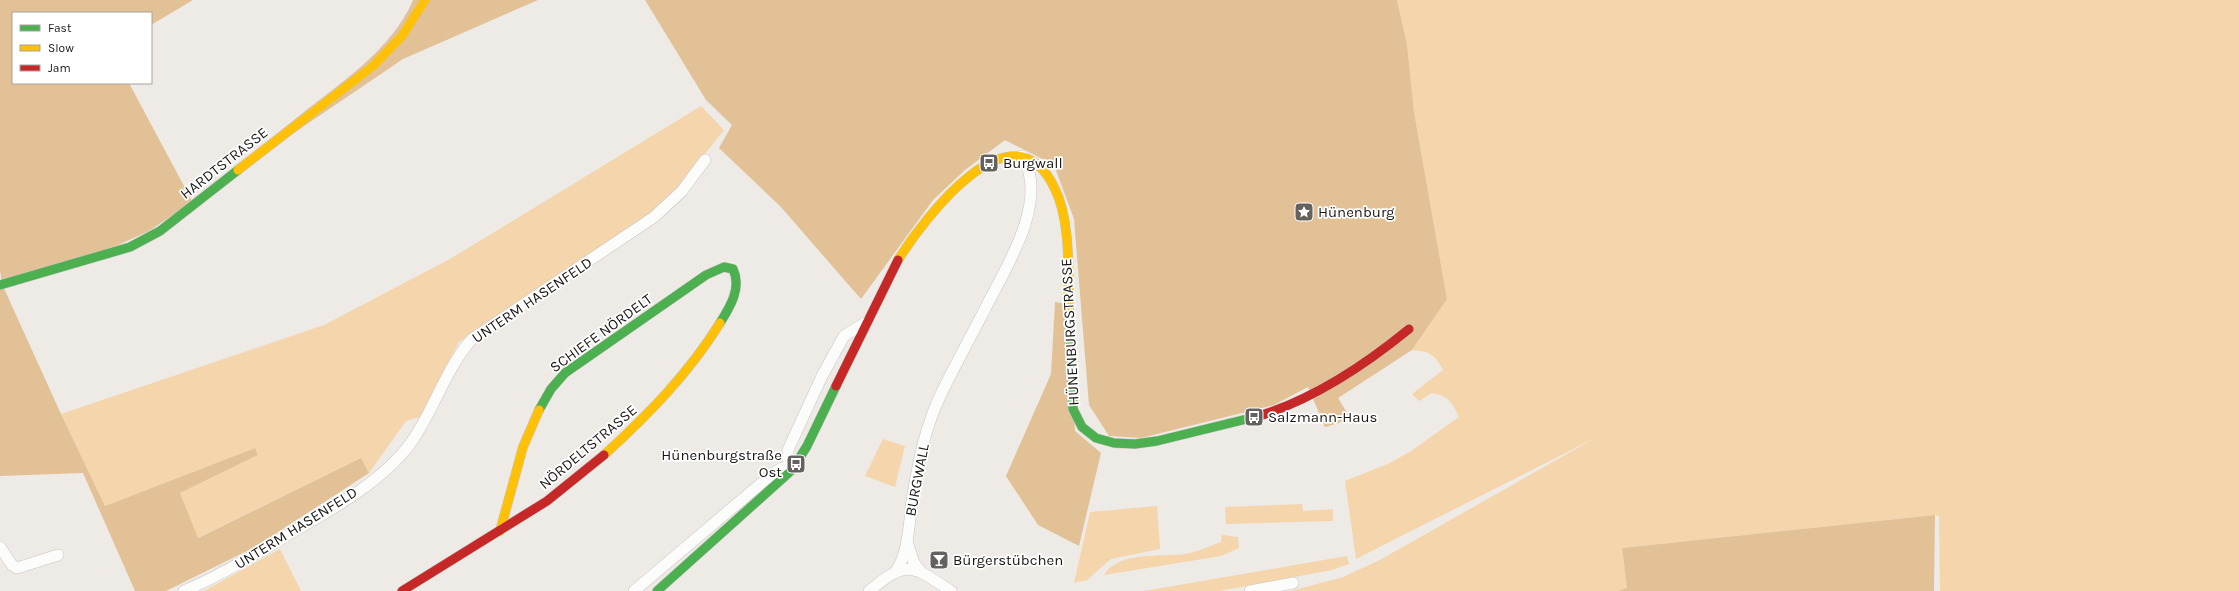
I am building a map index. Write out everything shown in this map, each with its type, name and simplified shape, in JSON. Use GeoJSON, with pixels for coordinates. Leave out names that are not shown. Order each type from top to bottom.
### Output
{"type":"FeatureCollection","features":[{"type":"Feature","properties":{"kind":"street","name":"HARDTSTRASSE"},"geometry":{"type":"LineString","coordinates":[[0,284],[109,254],[130,247],[160,231],[378,61],[412,25],[425,0]]}},
{"type":"Feature","properties":{"kind":"street"},"geometry":{"type":"LineString","coordinates":[[657,591],[792,470],[807,446],[865,323],[902,255],[925,222],[943,201],[969,177],[989,163],[1007,155],[1022,156]]}},
{"type":"Feature","properties":{"kind":"street","name":"HÜNENBURGSTRASSE"},"geometry":{"type":"LineString","coordinates":[[1022,156],[1037,164],[1046,173],[1057,193],[1065,230],[1073,409],[1080,427],[1094,438],[1122,444],[1153,442],[1197,432],[1278,409],[1317,390],[1367,361],[1409,329]]}},
{"type":"Feature","properties":{"kind":"street","name":"BURGWALL"},"geometry":{"type":"LineString","coordinates":[[896,571],[901,561],[917,478],[932,414],[1016,248],[1028,211],[1031,180],[1030,172],[1022,156]]}},
{"type":"Feature","properties":{"kind":"street","name":"UNTERM HASENFELD"},"geometry":{"type":"LineString","coordinates":[[184,591],[241,562],[314,520],[358,490],[389,466],[410,444],[421,429],[459,357],[472,340],[654,217],[682,191],[705,160]]}},
{"type":"Feature","properties":{"kind":"street"},"geometry":{"type":"LineString","coordinates":[[1031,180],[1036,173],[1046,173]]}},
{"type":"Feature","properties":{"kind":"street","name":"SCHIEFE NÖRDELT"},"geometry":{"type":"LineString","coordinates":[[500,531],[529,431],[537,412],[556,382],[565,373],[706,276],[724,267],[733,269],[736,274]]}},
{"type":"Feature","properties":{"kind":"street","name":"NÖRDELTSTRASSE"},"geometry":{"type":"LineString","coordinates":[[402,591],[539,507],[570,484],[660,403],[712,338],[730,305],[735,292],[738,279],[736,274]]}},
{"type":"Feature","properties":{"kind":"street"},"geometry":{"type":"LineString","coordinates":[[634,591],[777,470],[787,454],[822,376],[844,336],[865,323]]}},
{"type":"Feature","properties":{"kind":"street"},"geometry":{"type":"LineString","coordinates":[[787,454],[792,470]]}},
{"type":"Feature","properties":{"kind":"street"},"geometry":{"type":"LineString","coordinates":[[777,470],[782,468],[792,470]]}},
{"type":"Feature","properties":{"kind":"street","name":"BURGWALL"},"geometry":{"type":"LineString","coordinates":[[906,539],[914,563],[921,572]]}},
{"type":"Feature","properties":{"kind":"street"},"geometry":{"type":"LineString","coordinates":[[0,547],[12,565],[17,568],[58,556]]}},
{"type":"Feature","properties":{"kind":"street"},"geometry":{"type":"LineString","coordinates":[[869,591],[896,571],[906,568],[921,572],[952,591]]}},
{"type":"Feature","properties":{"kind":"street"},"geometry":{"type":"LineString","coordinates":[[1250,591],[1293,583]]}},
{"type":"Feature","properties":{"kind":"shaded area"},"geometry":{"type":"Polygon","coordinates":[[[0,0],[193,0],[152,24],[152,12],[12,12],[12,84],[130,84],[192,201],[364,64],[392,35],[404,18],[413,0],[538,0],[403,59],[149,231],[116,246],[2,284],[0,270],[0,0]]]}},
{"type":"Feature","properties":{"kind":"shaded area"},"geometry":{"type":"Polygon","coordinates":[[[645,0],[1397,0],[1407,44],[1414,112],[1447,299],[1412,350],[1338,398],[1349,416],[1339,423],[1325,427],[1308,387],[1274,405],[1141,438],[1109,436],[1089,405],[1074,219],[1054,165],[1005,140],[965,170],[933,200],[861,299],[780,206],[719,148],[732,125],[706,100],[645,0]]]}},
{"type":"Feature","properties":{"kind":"shaded area"},"geometry":{"type":"Polygon","coordinates":[[[1397,0],[2239,0],[2239,591],[1940,591],[1939,516],[1935,515],[1622,548],[1627,588],[1617,591],[1291,591],[1343,577],[1380,560],[1595,438],[1356,559],[1345,481],[1390,463],[1411,451],[1459,417],[1452,403],[1443,396],[1432,393],[1419,401],[1412,394],[1443,370],[1434,357],[1428,353],[1412,350],[1447,299],[1414,112],[1407,44],[1397,0]]]}},
{"type":"Feature","properties":{"kind":"shaded area"},"geometry":{"type":"Polygon","coordinates":[[[701,106],[724,130],[665,204],[459,342],[420,417],[406,421],[369,473],[361,458],[197,538],[180,493],[258,455],[255,448],[105,506],[61,414],[324,325],[450,259],[701,106]]]}},
{"type":"Feature","properties":{"kind":"shaded area"},"geometry":{"type":"Polygon","coordinates":[[[2,284],[105,506],[255,448],[258,455],[180,493],[198,538],[361,458],[369,473],[255,547],[166,591],[135,591],[83,473],[0,476],[0,288],[2,284]]]}},
{"type":"Feature","properties":{"kind":"shaded area"},"geometry":{"type":"Polygon","coordinates":[[[1055,302],[1067,304],[1075,431],[1101,453],[1079,546],[1038,525],[1006,476],[1051,374],[1055,302]]]}},
{"type":"Feature","properties":{"kind":"shaded area"},"geometry":{"type":"Polygon","coordinates":[[[883,439],[905,446],[895,487],[865,476],[883,439]]]}},
{"type":"Feature","properties":{"kind":"shaded area"},"geometry":{"type":"Polygon","coordinates":[[[1302,504],[1303,511],[1333,509],[1333,521],[1226,524],[1225,507],[1302,504]]]}},
{"type":"Feature","properties":{"kind":"shaded area"},"geometry":{"type":"Polygon","coordinates":[[[1157,506],[1160,549],[1111,559],[1087,580],[1074,583],[1090,512],[1157,506]]]}},
{"type":"Feature","properties":{"kind":"shaded area"},"geometry":{"type":"Polygon","coordinates":[[[1935,515],[1934,591],[1617,591],[1627,588],[1622,548],[1935,515]]]}},
{"type":"Feature","properties":{"kind":"shaded area"},"geometry":{"type":"Polygon","coordinates":[[[1222,535],[1238,537],[1239,548],[1221,556],[1104,575],[1111,567],[1119,562],[1141,557],[1190,553],[1221,542],[1222,535]]]}},
{"type":"Feature","properties":{"kind":"shaded area"},"geometry":{"type":"Polygon","coordinates":[[[280,549],[301,591],[204,591],[280,549]]]}},
{"type":"Feature","properties":{"kind":"shaded area"},"geometry":{"type":"Polygon","coordinates":[[[1347,556],[1349,564],[1332,570],[1219,591],[1144,591],[1347,556]]]}},
{"type":"Feature","properties":{"kind":"traffic: fast"},"geometry":{"type":"LineString","coordinates":[[0,285],[130,247],[160,231],[238,170]]}},
{"type":"Feature","properties":{"kind":"traffic: fast"},"geometry":{"type":"LineString","coordinates":[[539,410],[551,389],[565,373],[706,275],[724,267],[733,269],[736,283],[734,297],[720,323]]}},
{"type":"Feature","properties":{"kind":"traffic: fast"},"geometry":{"type":"LineString","coordinates":[[1069,309],[1073,409],[1082,427],[1096,438],[1114,443],[1135,444],[1157,441],[1259,416]]}},
{"type":"Feature","properties":{"kind":"traffic: fast"},"geometry":{"type":"LineString","coordinates":[[657,591],[792,470],[807,446],[836,386]]}},
{"type":"Feature","properties":{"kind":"traffic: slow"},"geometry":{"type":"LineString","coordinates":[[238,170],[373,66],[402,36],[425,0]]}},
{"type":"Feature","properties":{"kind":"traffic: slow"},"geometry":{"type":"LineString","coordinates":[[898,260],[910,241],[928,219],[948,196],[970,175],[994,161],[1016,156],[1037,165],[1055,189],[1060,202],[1064,216],[1068,248],[1069,309]]}},
{"type":"Feature","properties":{"kind":"traffic: slow"},"geometry":{"type":"LineString","coordinates":[[604,455],[667,393],[695,359],[720,323]]}},
{"type":"Feature","properties":{"kind":"traffic: slow"},"geometry":{"type":"LineString","coordinates":[[500,531],[523,447],[539,410]]}},
{"type":"Feature","properties":{"kind":"traffic: jam"},"geometry":{"type":"LineString","coordinates":[[836,386],[898,260]]}},
{"type":"Feature","properties":{"kind":"traffic: jam"},"geometry":{"type":"LineString","coordinates":[[1259,416],[1299,400],[1338,380],[1357,368],[1409,329]]}},
{"type":"Feature","properties":{"kind":"traffic: jam"},"geometry":{"type":"LineString","coordinates":[[402,591],[547,501],[604,455]]}},
{"type":"Feature","properties":{"kind":"place","name":"Burgwall"},"geometry":{"type":"Point","coordinates":[989,163]}},
{"type":"Feature","properties":{"kind":"place","name":"Hünenburg"},"geometry":{"type":"Point","coordinates":[1304,212]}},
{"type":"Feature","properties":{"kind":"place","name":"Salzmann-Haus"},"geometry":{"type":"Point","coordinates":[1254,417]}},
{"type":"Feature","properties":{"kind":"place","name":"Hünenburgstraße Ost"},"geometry":{"type":"Point","coordinates":[796,464]}},
{"type":"Feature","properties":{"kind":"place","name":"Bürgerstübchen"},"geometry":{"type":"Point","coordinates":[939,560]}}]}
